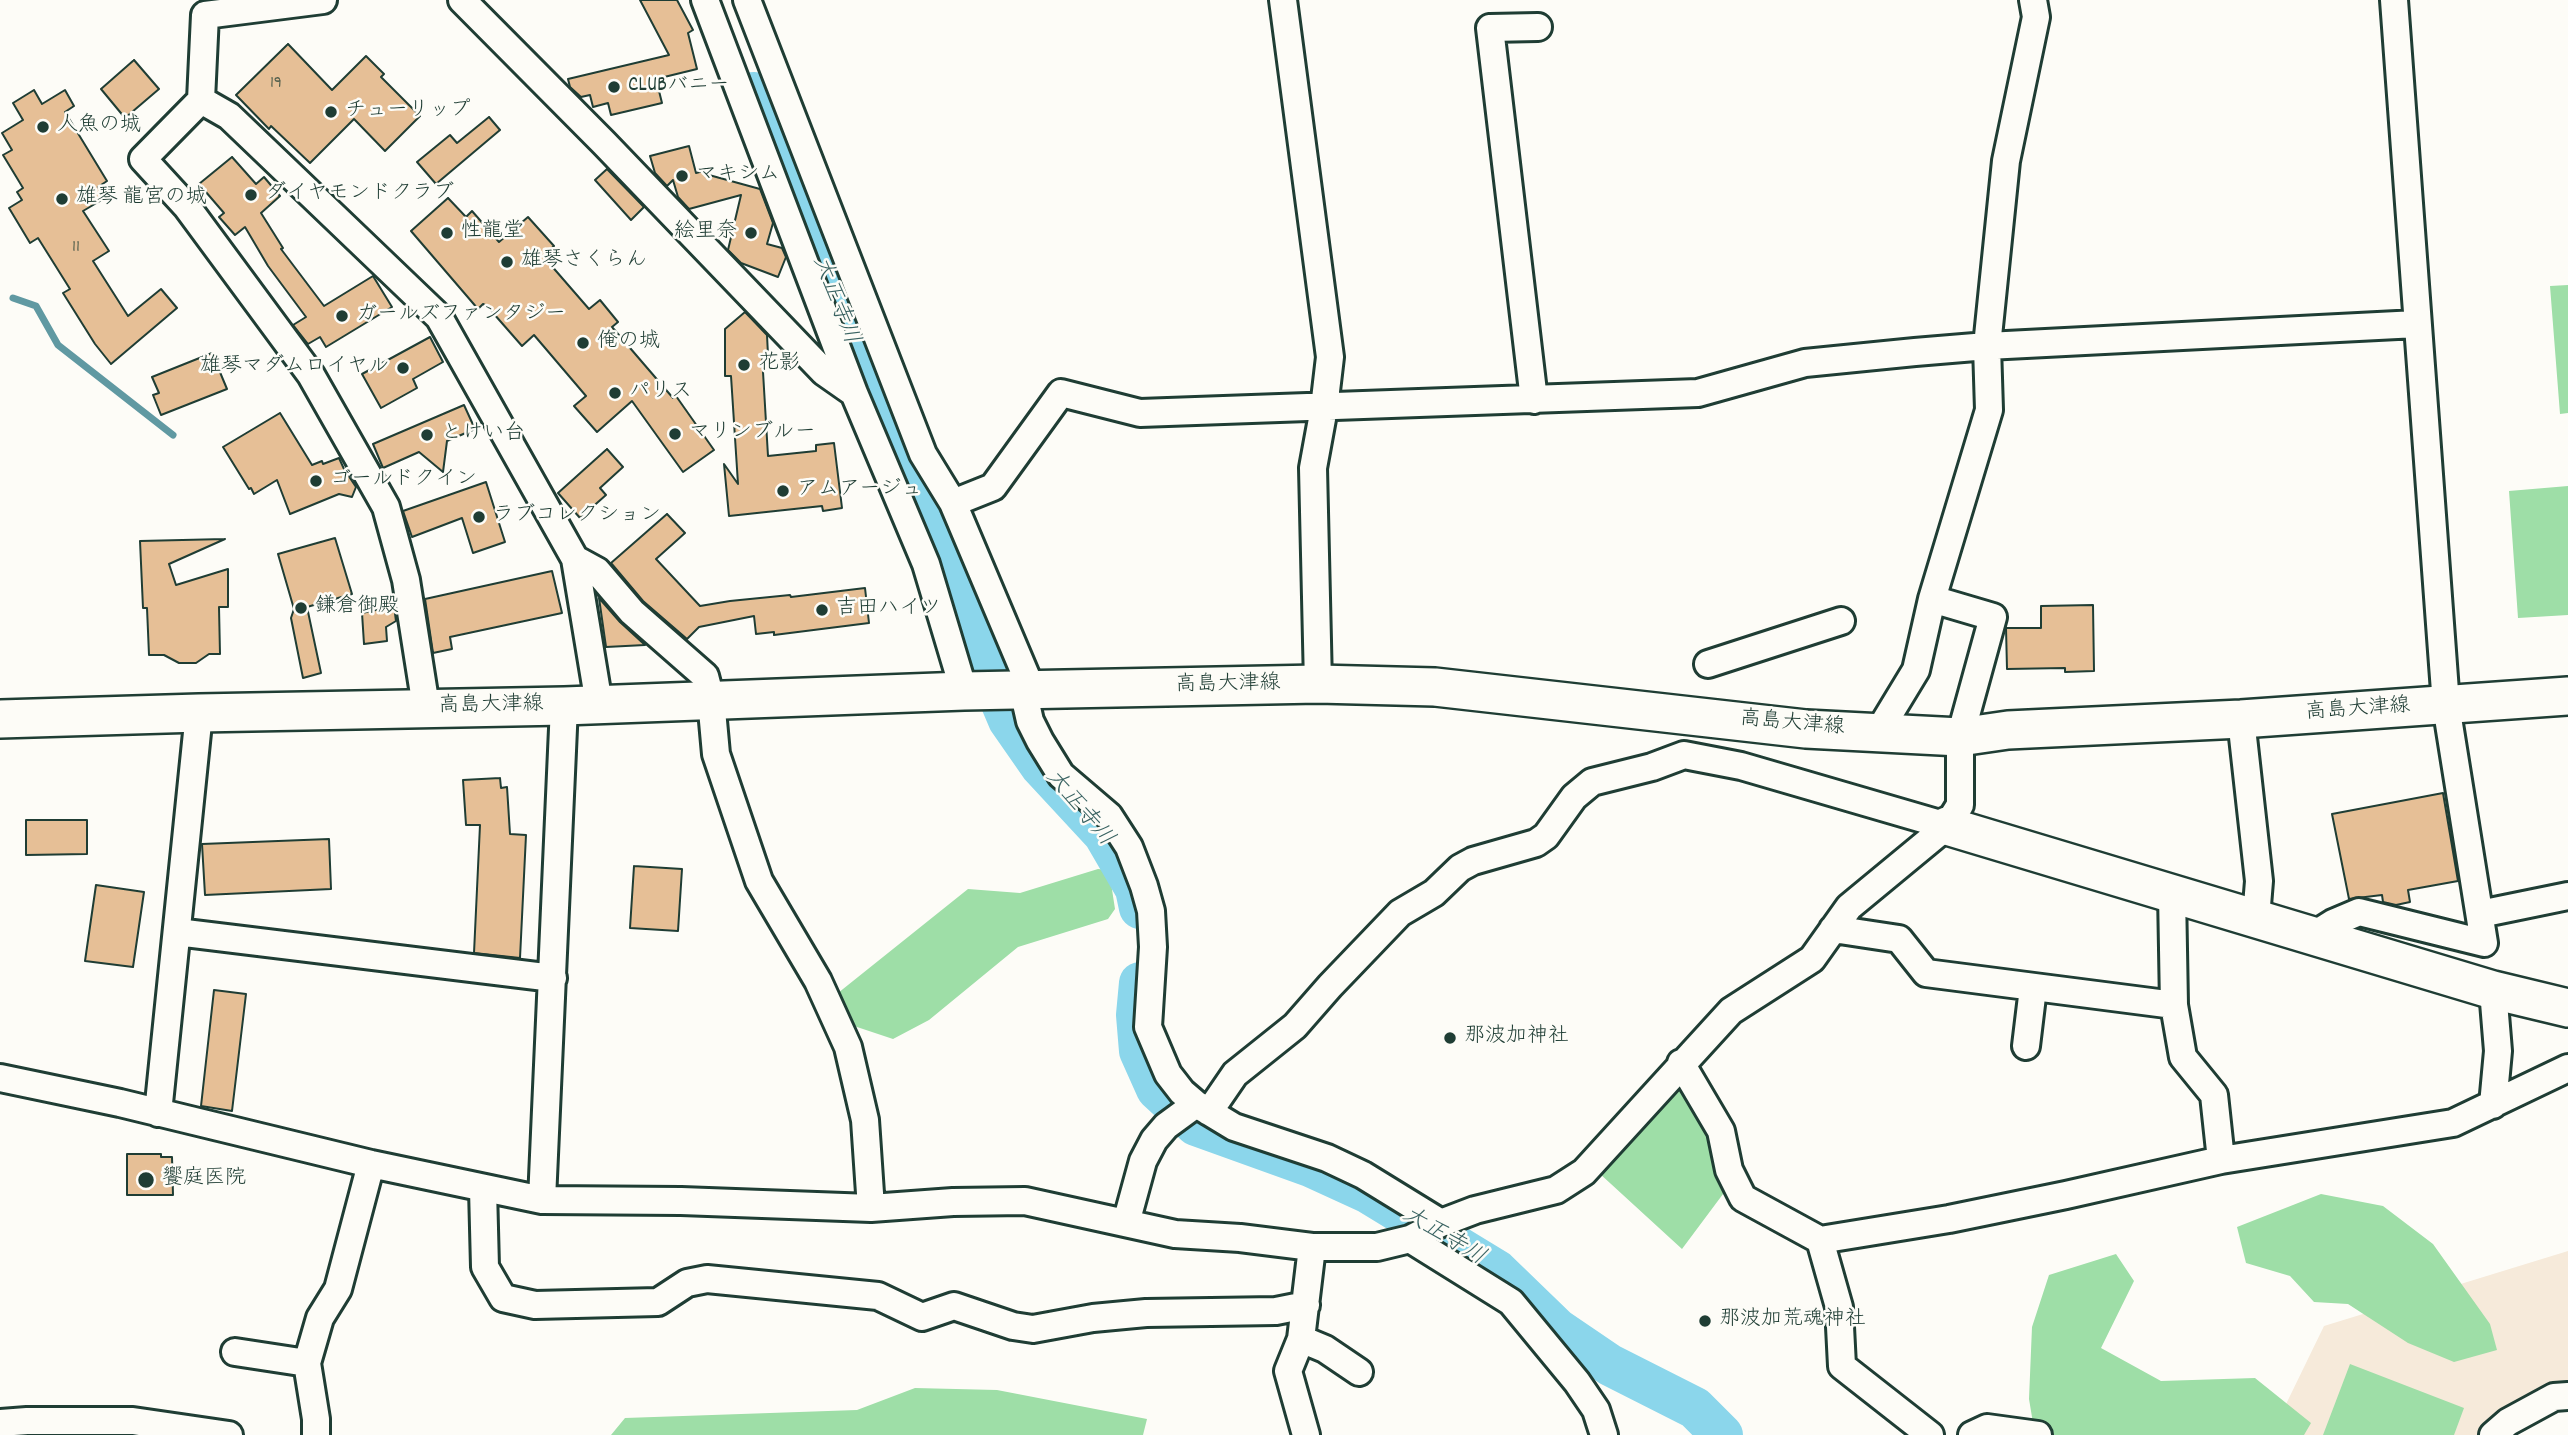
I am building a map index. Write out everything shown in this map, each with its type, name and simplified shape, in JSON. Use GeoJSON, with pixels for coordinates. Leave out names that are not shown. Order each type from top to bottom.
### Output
{"type":"FeatureCollection","features":[{"type":"Feature","properties":{"kind":"main road","name":"高島大津線"},"geometry":{"type":"LineString","coordinates":[[0,719],[581,705],[1003,690],[1318,684],[1435,687],[1806,729],[1960,737],[2008,730],[2241,719],[2568,696]]}},
{"type":"Feature","properties":{"kind":"main road"},"geometry":{"type":"LineString","coordinates":[[1947,826],[2493,990],[2568,1007]]}},
{"type":"Feature","properties":{"kind":"street"},"geometry":{"type":"LineString","coordinates":[[323,0],[205,15],[201,100],[143,159],[187,208],[311,375],[386,507],[406,580],[426,707]]}},
{"type":"Feature","properties":{"kind":"street"},"geometry":{"type":"LineString","coordinates":[[462,0],[824,372],[855,393]]}},
{"type":"Feature","properties":{"kind":"street"},"geometry":{"type":"LineString","coordinates":[[705,0],[855,393],[926,564],[1003,690],[1030,721],[1061,775],[1109,816],[1129,847],[1151,911],[1153,947],[1148,1027],[1168,1074],[1192,1111],[1234,1128],[1327,1158],[1363,1175],[1511,1303],[1577,1382],[1596,1410],[1604,1435]]}},
{"type":"Feature","properties":{"kind":"street"},"geometry":{"type":"LineString","coordinates":[[747,0],[923,454],[953,503],[1003,690]]}},
{"type":"Feature","properties":{"kind":"street"},"geometry":{"type":"LineString","coordinates":[[1283,0],[1330,357],[1313,468],[1318,684]]}},
{"type":"Feature","properties":{"kind":"street"},"geometry":{"type":"LineString","coordinates":[[1879,731],[1916,670],[1931,599],[1989,410],[1987,345],[2006,162],[2036,17],[2033,0]]}},
{"type":"Feature","properties":{"kind":"street"},"geometry":{"type":"LineString","coordinates":[[2314,935],[2359,912],[2484,943],[2446,705],[2394,0]]}},
{"type":"Feature","properties":{"kind":"street"},"geometry":{"type":"LineString","coordinates":[[1534,400],[1490,29],[1538,27]]}},
{"type":"Feature","properties":{"kind":"street"},"geometry":{"type":"LineString","coordinates":[[201,100],[229,116],[439,317],[575,559],[581,705],[553,978],[542,1200]]}},
{"type":"Feature","properties":{"kind":"street"},"geometry":{"type":"LineString","coordinates":[[953,503],[993,488],[1061,393],[1140,413],[1698,393],[1805,363],[1987,345],[2417,324]]}},
{"type":"Feature","properties":{"kind":"street"},"geometry":{"type":"LineString","coordinates":[[575,559],[597,571],[632,612],[705,676],[716,754],[759,881],[818,981],[848,1047],[865,1120],[871,1208]]}},
{"type":"Feature","properties":{"kind":"street"},"geometry":{"type":"LineString","coordinates":[[0,1078],[371,1164],[542,1200],[681,1201],[871,1208],[953,1202],[1025,1201],[1175,1234],[1240,1238],[1312,1247],[1377,1247],[1426,1231],[1475,1210],[1556,1190],[1584,1172],[1731,1011],[1812,959],[1849,907],[1947,826],[1959,805],[1960,737],[1993,617],[1931,599]]}},
{"type":"Feature","properties":{"kind":"street"},"geometry":{"type":"LineString","coordinates":[[1709,664],[1841,621]]}},
{"type":"Feature","properties":{"kind":"street"},"geometry":{"type":"LineString","coordinates":[[158,1113],[199,713]]}},
{"type":"Feature","properties":{"kind":"street"},"geometry":{"type":"LineString","coordinates":[[2241,719],[2259,881],[2256,918]]}},
{"type":"Feature","properties":{"kind":"street"},"geometry":{"type":"LineString","coordinates":[[1126,1223],[1143,1161],[1154,1140],[1295,1026],[1400,913],[1434,893],[1460,868],[1473,861],[1536,843],[1546,836],[1574,797],[1592,782],[1652,767],[1684,755],[1741,766],[1947,826]]}},
{"type":"Feature","properties":{"kind":"street"},"geometry":{"type":"LineString","coordinates":[[2172,893],[2174,1005],[2183,1057],[2214,1095],[2221,1160]]}},
{"type":"Feature","properties":{"kind":"street"},"geometry":{"type":"LineString","coordinates":[[2480,914],[2568,896]]}},
{"type":"Feature","properties":{"kind":"street"},"geometry":{"type":"LineString","coordinates":[[1833,929],[1899,939],[1926,973],[2174,1005]]}},
{"type":"Feature","properties":{"kind":"street"},"geometry":{"type":"LineString","coordinates":[[177,932],[553,978]]}},
{"type":"Feature","properties":{"kind":"street"},"geometry":{"type":"LineString","coordinates":[[2026,1046],[2033,988]]}},
{"type":"Feature","properties":{"kind":"street"},"geometry":{"type":"LineString","coordinates":[[2493,990],[2498,1051],[2493,1105]]}},
{"type":"Feature","properties":{"kind":"street"},"geometry":{"type":"LineString","coordinates":[[1681,1063],[1721,1131],[1729,1170],[1743,1198],[1820,1240],[2001,1208],[2221,1160],[2453,1123],[2568,1068]]}},
{"type":"Feature","properties":{"kind":"street"},"geometry":{"type":"LineString","coordinates":[[316,1435],[307,1363],[320,1318],[338,1289],[371,1164]]}},
{"type":"Feature","properties":{"kind":"street"},"geometry":{"type":"LineString","coordinates":[[483,1189],[485,1267],[503,1298],[535,1306],[658,1303],[687,1283],[707,1279],[878,1296],[922,1317],[954,1306],[1013,1326],[1033,1329],[1093,1318],[1146,1313],[1276,1311],[1306,1305]]}},
{"type":"Feature","properties":{"kind":"street"},"geometry":{"type":"LineString","coordinates":[[1820,1240],[1839,1307],[1842,1366],[1930,1435]]}},
{"type":"Feature","properties":{"kind":"street"},"geometry":{"type":"LineString","coordinates":[[1306,1435],[1287,1371],[1301,1339],[1312,1247]]}},
{"type":"Feature","properties":{"kind":"street"},"geometry":{"type":"LineString","coordinates":[[1301,1339],[1325,1349],[1359,1372]]}},
{"type":"Feature","properties":{"kind":"street"},"geometry":{"type":"LineString","coordinates":[[235,1352],[307,1363]]}},
{"type":"Feature","properties":{"kind":"street"},"geometry":{"type":"LineString","coordinates":[[2493,1435],[2508,1422],[2554,1397],[2568,1396]]}},
{"type":"Feature","properties":{"kind":"street"},"geometry":{"type":"LineString","coordinates":[[0,1422],[133,1421],[212,1434]]}},
{"type":"Feature","properties":{"kind":"street"},"geometry":{"type":"LineString","coordinates":[[1972,1435],[1987,1428],[2038,1435]]}},
{"type":"Feature","properties":{"kind":"shaded area"},"geometry":{"type":"Polygon","coordinates":[[[2568,1251],[2568,1408],[2548,1408],[2517,1435],[2271,1435],[2324,1326],[2568,1251]]]}},
{"type":"Feature","properties":{"kind":"green space"},"geometry":{"type":"Polygon","coordinates":[[[2568,285],[2568,413],[2560,414],[2550,286],[2568,285]]]}},
{"type":"Feature","properties":{"kind":"green space"},"geometry":{"type":"Polygon","coordinates":[[[2568,486],[2568,615],[2518,618],[2509,491],[2568,486]]]}},
{"type":"Feature","properties":{"kind":"green space"},"geometry":{"type":"Polygon","coordinates":[[[1098,869],[1109,870],[1115,909],[1108,919],[1018,947],[929,1020],[893,1039],[854,1026],[838,993],[968,889],[1020,893],[1098,869]]]}},
{"type":"Feature","properties":{"kind":"green space"},"geometry":{"type":"Polygon","coordinates":[[[1679,1085],[1712,1144],[1726,1190],[1682,1249],[1599,1173],[1679,1085]]]}},
{"type":"Feature","properties":{"kind":"green space"},"geometry":{"type":"Polygon","coordinates":[[[2321,1194],[2383,1206],[2433,1244],[2490,1324],[2497,1350],[2454,1362],[2408,1343],[2348,1304],[2314,1302],[2290,1276],[2246,1263],[2237,1227],[2321,1194]]]}},
{"type":"Feature","properties":{"kind":"green space"},"geometry":{"type":"Polygon","coordinates":[[[2116,1254],[2134,1281],[2101,1348],[2161,1381],[2255,1378],[2311,1423],[2304,1435],[2035,1435],[2029,1399],[2032,1327],[2049,1275],[2116,1254]]]}},
{"type":"Feature","properties":{"kind":"green space"},"geometry":{"type":"Polygon","coordinates":[[[2350,1364],[2464,1408],[2454,1435],[2323,1435],[2350,1364]]]}},
{"type":"Feature","properties":{"kind":"green space"},"geometry":{"type":"Polygon","coordinates":[[[915,1388],[997,1390],[1147,1419],[1143,1435],[611,1435],[625,1418],[857,1410],[915,1388]]]}},
{"type":"Feature","properties":{"kind":"building","name":"CLUBバニー"},"geometry":{"type":"Polygon","coordinates":[[[640,0],[677,0],[693,30],[688,33],[697,69],[656,79],[662,103],[611,115],[608,103],[593,107],[590,95],[581,97],[570,87],[568,79],[669,55],[640,0]]]}},
{"type":"Feature","properties":{"kind":"building"},"geometry":{"type":"Polygon","coordinates":[[[288,44],[332,90],[366,56],[384,74],[381,77],[420,116],[385,151],[354,119],[310,163],[271,126],[269,129],[236,95],[288,44]]]}},
{"type":"Feature","properties":{"kind":"building"},"geometry":{"type":"Polygon","coordinates":[[[134,60],[159,89],[125,118],[101,89],[134,60]]]}},
{"type":"Feature","properties":{"kind":"building"},"geometry":{"type":"Polygon","coordinates":[[[34,90],[42,104],[65,90],[74,106],[65,112],[107,181],[98,187],[105,198],[83,211],[109,251],[93,261],[128,316],[161,289],[177,308],[111,364],[63,293],[70,289],[38,238],[30,243],[9,208],[22,200],[17,192],[23,188],[3,155],[12,150],[2,133],[23,120],[13,103],[34,90]]]}},
{"type":"Feature","properties":{"kind":"building"},"geometry":{"type":"Polygon","coordinates":[[[489,117],[500,130],[436,184],[417,162],[450,135],[457,143],[489,117]]]}},
{"type":"Feature","properties":{"kind":"building"},"geometry":{"type":"Polygon","coordinates":[[[689,146],[696,173],[707,170],[709,175],[760,189],[773,223],[767,244],[782,248],[786,257],[778,277],[741,263],[728,250],[741,195],[689,209],[678,197],[673,180],[667,186],[655,173],[650,156],[689,146]]]}},
{"type":"Feature","properties":{"kind":"building"},"geometry":{"type":"Polygon","coordinates":[[[232,157],[256,184],[264,177],[280,196],[261,213],[283,248],[281,249],[324,306],[373,276],[392,307],[326,347],[320,337],[308,344],[293,325],[306,317],[268,266],[245,227],[235,235],[219,217],[224,213],[199,184],[232,157]]]}},
{"type":"Feature","properties":{"kind":"building"},"geometry":{"type":"Polygon","coordinates":[[[607,169],[644,207],[631,220],[595,180],[607,169]]]}},
{"type":"Feature","properties":{"kind":"building"},"geometry":{"type":"Polygon","coordinates":[[[448,198],[466,217],[472,211],[499,242],[528,217],[554,246],[543,256],[589,309],[600,300],[618,322],[612,327],[673,398],[676,396],[714,450],[683,472],[632,401],[597,432],[574,406],[586,396],[534,335],[522,346],[487,306],[483,304],[478,309],[411,231],[448,198]]]}},
{"type":"Feature","properties":{"kind":"building","name":"アムアージュ"},"geometry":{"type":"Polygon","coordinates":[[[745,312],[767,335],[768,355],[762,355],[768,456],[816,451],[816,445],[834,443],[842,508],[823,511],[822,506],[729,516],[724,464],[738,484],[731,376],[725,376],[725,329],[745,312]]]}},
{"type":"Feature","properties":{"kind":"building","name":"雄琴マダムロイヤル"},"geometry":{"type":"Polygon","coordinates":[[[430,337],[443,362],[413,379],[417,388],[381,408],[362,374],[430,337]]]}},
{"type":"Feature","properties":{"kind":"building"},"geometry":{"type":"Polygon","coordinates":[[[212,353],[227,389],[161,415],[153,395],[159,393],[152,377],[212,353]]]}},
{"type":"Feature","properties":{"kind":"building","name":"とけい台"},"geometry":{"type":"Polygon","coordinates":[[[464,405],[475,429],[447,441],[443,472],[419,452],[383,468],[373,444],[464,405]]]}},
{"type":"Feature","properties":{"kind":"building"},"geometry":{"type":"Polygon","coordinates":[[[280,413],[312,465],[339,458],[356,487],[352,497],[339,494],[290,514],[277,480],[254,494],[251,488],[249,489],[223,447],[280,413]]]}},
{"type":"Feature","properties":{"kind":"building"},"geometry":{"type":"Polygon","coordinates":[[[607,449],[623,467],[600,488],[606,495],[580,518],[558,493],[607,449]]]}},
{"type":"Feature","properties":{"kind":"building"},"geometry":{"type":"Polygon","coordinates":[[[486,482],[505,542],[473,553],[462,518],[412,537],[403,511],[486,482]]]}},
{"type":"Feature","properties":{"kind":"building"},"geometry":{"type":"Polygon","coordinates":[[[667,514],[685,533],[656,559],[700,606],[865,588],[869,623],[774,635],[774,632],[756,634],[754,616],[699,627],[687,639],[643,601],[611,563],[667,514]]]}},
{"type":"Feature","properties":{"kind":"building","name":"鎌倉御殿"},"geometry":{"type":"Polygon","coordinates":[[[335,538],[352,594],[307,607],[321,673],[303,678],[291,618],[294,609],[278,554],[335,538]]]}},
{"type":"Feature","properties":{"kind":"building"},"geometry":{"type":"Polygon","coordinates":[[[225,539],[169,564],[176,585],[228,569],[228,607],[219,607],[220,654],[209,654],[196,663],[179,663],[164,655],[149,655],[147,608],[143,608],[140,541],[225,539]]]}},
{"type":"Feature","properties":{"kind":"building"},"geometry":{"type":"Polygon","coordinates":[[[552,571],[562,613],[450,637],[452,649],[433,653],[425,599],[552,571]]]}},
{"type":"Feature","properties":{"kind":"building"},"geometry":{"type":"Polygon","coordinates":[[[599,598],[620,622],[645,645],[606,647],[599,598]]]}},
{"type":"Feature","properties":{"kind":"building"},"geometry":{"type":"Polygon","coordinates":[[[2093,605],[2094,671],[2065,672],[2065,668],[2007,669],[2006,628],[2041,628],[2041,606],[2093,605]]]}},
{"type":"Feature","properties":{"kind":"building"},"geometry":{"type":"Polygon","coordinates":[[[394,606],[396,621],[386,627],[387,641],[364,644],[362,613],[394,606]]]}},
{"type":"Feature","properties":{"kind":"building"},"geometry":{"type":"Polygon","coordinates":[[[500,778],[501,788],[507,787],[510,834],[526,835],[520,958],[474,953],[480,825],[466,825],[463,780],[500,778]]]}},
{"type":"Feature","properties":{"kind":"building"},"geometry":{"type":"Polygon","coordinates":[[[2443,793],[2458,881],[2408,890],[2410,902],[2396,905],[2383,902],[2382,895],[2349,899],[2332,814],[2443,793]]]}},
{"type":"Feature","properties":{"kind":"building"},"geometry":{"type":"Polygon","coordinates":[[[26,820],[87,820],[87,854],[26,855],[26,820]]]}},
{"type":"Feature","properties":{"kind":"building"},"geometry":{"type":"Polygon","coordinates":[[[329,839],[331,889],[205,895],[202,844],[329,839]]]}},
{"type":"Feature","properties":{"kind":"building"},"geometry":{"type":"Polygon","coordinates":[[[634,866],[682,869],[678,931],[630,928],[634,866]]]}},
{"type":"Feature","properties":{"kind":"building"},"geometry":{"type":"Polygon","coordinates":[[[96,885],[144,892],[133,967],[85,961],[96,885]]]}},
{"type":"Feature","properties":{"kind":"building"},"geometry":{"type":"Polygon","coordinates":[[[214,990],[246,994],[232,1111],[201,1106],[214,990]]]}},
{"type":"Feature","properties":{"kind":"building"},"geometry":{"type":"Polygon","coordinates":[[[127,1154],[161,1154],[161,1157],[172,1157],[173,1195],[127,1195],[127,1154]]]}},
{"type":"Feature","properties":{"kind":"waterway","name":"大正寺川"},"geometry":{"type":"LineString","coordinates":[[754,93],[846,335],[1009,720],[1041,766],[1104,834],[1136,889],[1140,908]]}},
{"type":"Feature","properties":{"kind":"waterway"},"geometry":{"type":"LineString","coordinates":[[13,298],[36,306],[58,345],[173,435]]}},
{"type":"Feature","properties":{"kind":"waterway","name":"大正寺川"},"geometry":{"type":"LineString","coordinates":[[1140,983],[1137,1015],[1140,1051],[1157,1089],[1196,1125],[1310,1166],[1369,1193],[1497,1271],[1557,1329],[1610,1365],[1695,1408],[1722,1435]]}},
{"type":"Feature","properties":{"kind":"place","name":"CLUBバニー"},"geometry":{"type":"Point","coordinates":[614,87]}},
{"type":"Feature","properties":{"kind":"place","name":"チューリップ"},"geometry":{"type":"Point","coordinates":[331,112]}},
{"type":"Feature","properties":{"kind":"place","name":"人魚の城"},"geometry":{"type":"Point","coordinates":[43,127]}},
{"type":"Feature","properties":{"kind":"place","name":"マキシム"},"geometry":{"type":"Point","coordinates":[682,176]}},
{"type":"Feature","properties":{"kind":"place","name":"ダイヤモンドクラブ"},"geometry":{"type":"Point","coordinates":[251,195]}},
{"type":"Feature","properties":{"kind":"place","name":"雄琴 龍宮の城"},"geometry":{"type":"Point","coordinates":[62,199]}},
{"type":"Feature","properties":{"kind":"place","name":"性龍堂"},"geometry":{"type":"Point","coordinates":[447,233]}},
{"type":"Feature","properties":{"kind":"place","name":"絵里奈"},"geometry":{"type":"Point","coordinates":[751,233]}},
{"type":"Feature","properties":{"kind":"place","name":"雄琴さくらん"},"geometry":{"type":"Point","coordinates":[507,262]}},
{"type":"Feature","properties":{"kind":"place","name":"ガールズファンタジー"},"geometry":{"type":"Point","coordinates":[342,316]}},
{"type":"Feature","properties":{"kind":"place","name":"俺の城"},"geometry":{"type":"Point","coordinates":[583,343]}},
{"type":"Feature","properties":{"kind":"place","name":"花影"},"geometry":{"type":"Point","coordinates":[744,365]}},
{"type":"Feature","properties":{"kind":"place","name":"雄琴マダムロイヤル"},"geometry":{"type":"Point","coordinates":[403,368]}},
{"type":"Feature","properties":{"kind":"place","name":"パリス"},"geometry":{"type":"Point","coordinates":[615,393]}},
{"type":"Feature","properties":{"kind":"place","name":"マリンブルー"},"geometry":{"type":"Point","coordinates":[675,434]}},
{"type":"Feature","properties":{"kind":"place","name":"とけい台"},"geometry":{"type":"Point","coordinates":[427,435]}},
{"type":"Feature","properties":{"kind":"place","name":"ゴールドクイン"},"geometry":{"type":"Point","coordinates":[316,481]}},
{"type":"Feature","properties":{"kind":"place","name":"アムアージュ"},"geometry":{"type":"Point","coordinates":[783,491]}},
{"type":"Feature","properties":{"kind":"place","name":"ラブコレクション"},"geometry":{"type":"Point","coordinates":[479,517]}},
{"type":"Feature","properties":{"kind":"place","name":"鎌倉御殿"},"geometry":{"type":"Point","coordinates":[301,608]}},
{"type":"Feature","properties":{"kind":"place","name":"吉田ハイツ"},"geometry":{"type":"Point","coordinates":[822,610]}},
{"type":"Feature","properties":{"kind":"place","name":"那波加神社"},"geometry":{"type":"Point","coordinates":[1450,1038]}},
{"type":"Feature","properties":{"kind":"place","name":"饗庭医院"},"geometry":{"type":"Point","coordinates":[146,1180]}},
{"type":"Feature","properties":{"kind":"place","name":"那波加荒魂神社"},"geometry":{"type":"Point","coordinates":[1705,1321]}}]}
